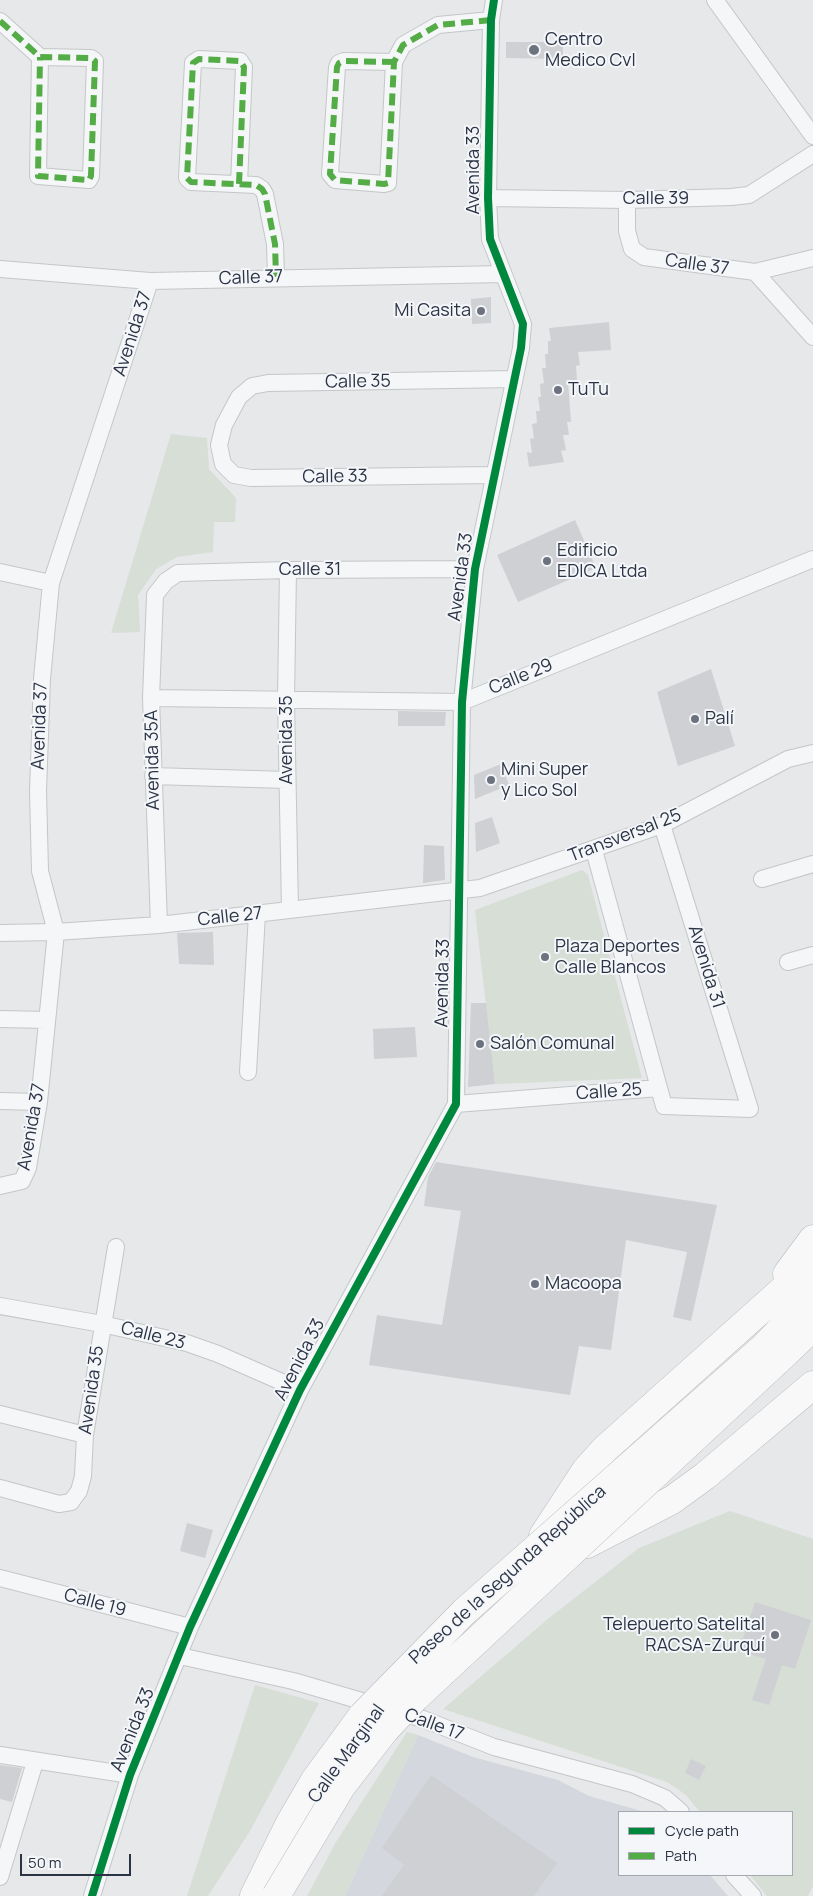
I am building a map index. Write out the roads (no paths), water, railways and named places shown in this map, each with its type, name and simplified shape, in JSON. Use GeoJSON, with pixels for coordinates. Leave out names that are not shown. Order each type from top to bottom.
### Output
{"type":"FeatureCollection","features":[{"type":"Feature","properties":{"kind":"highway"},"geometry":{"type":"LineString","coordinates":[[740,1328],[792,1268],[813,1238]]}},
{"type":"Feature","properties":{"kind":"highway"},"geometry":{"type":"LineString","coordinates":[[527,1572],[586,1470],[605,1449],[813,1263]]}},
{"type":"Feature","properties":{"kind":"highway","name":"Paseo de la Segunda República"},"geometry":{"type":"LineString","coordinates":[[276,1896],[341,1787],[385,1730],[409,1704],[771,1354],[813,1296]]}},
{"type":"Feature","properties":{"kind":"highway","name":"Paseo de la Segunda República"},"geometry":{"type":"LineString","coordinates":[[254,1896],[290,1823],[315,1780],[367,1709],[465,1611],[771,1354],[813,1327]]}},
{"type":"Feature","properties":{"kind":"highway"},"geometry":{"type":"LineString","coordinates":[[765,1424],[813,1369]]}},
{"type":"Feature","properties":{"kind":"highway"},"geometry":{"type":"LineString","coordinates":[[527,1572],[672,1500],[705,1476],[813,1385]]}},
{"type":"Feature","properties":{"kind":"street","name":"Avenida 33"},"geometry":{"type":"LineString","coordinates":[[92,1896],[130,1775],[180,1656],[190,1627],[300,1390],[456,1104],[462,702],[475,569],[493,475],[521,348],[523,324],[490,239],[488,198],[494,0]]}},
{"type":"Feature","properties":{"kind":"street"},"geometry":{"type":"LineString","coordinates":[[715,0],[813,136]]}},
{"type":"Feature","properties":{"kind":"street"},"geometry":{"type":"LineString","coordinates":[[394,62],[344,61],[339,63],[337,68],[330,174],[335,180],[388,183],[394,62],[404,45],[438,25],[492,20]]}},
{"type":"Feature","properties":{"kind":"street"},"geometry":{"type":"LineString","coordinates":[[0,21],[40,57],[91,58],[95,61],[91,176],[89,180],[38,176],[40,57]]}},
{"type":"Feature","properties":{"kind":"street"},"geometry":{"type":"LineString","coordinates":[[239,184],[244,66],[240,61],[195,60],[188,178],[191,182],[239,184],[262,188],[265,194],[275,244],[276,277]]}},
{"type":"Feature","properties":{"kind":"street","name":"Calle 39"},"geometry":{"type":"LineString","coordinates":[[488,198],[627,200],[709,199],[749,195],[813,154]]}},
{"type":"Feature","properties":{"kind":"street","name":"Calle 37"},"geometry":{"type":"LineString","coordinates":[[627,200],[627,231],[632,249],[644,257],[755,272],[813,258]]}},
{"type":"Feature","properties":{"kind":"street","name":"Calle 37"},"geometry":{"type":"LineString","coordinates":[[1,272],[150,281],[502,274]]}},
{"type":"Feature","properties":{"kind":"street"},"geometry":{"type":"LineString","coordinates":[[755,272],[813,337]]}},
{"type":"Feature","properties":{"kind":"street","name":"Avenida 37"},"geometry":{"type":"LineString","coordinates":[[0,1186],[22,1181],[28,1168],[38,1102],[56,932],[40,871],[38,791],[42,679],[51,583],[150,281]]}},
{"type":"Feature","properties":{"kind":"street","name":"Calle 35"},"geometry":{"type":"LineString","coordinates":[[224,425],[239,397],[252,386],[268,383],[514,379]]}},
{"type":"Feature","properties":{"kind":"street","name":"Calle 33"},"geometry":{"type":"LineString","coordinates":[[224,425],[218,445],[222,464],[234,475],[251,478],[493,475]]}},
{"type":"Feature","properties":{"kind":"street","name":"Calle 29"},"geometry":{"type":"LineString","coordinates":[[151,698],[462,702],[813,559]]}},
{"type":"Feature","properties":{"kind":"street","name":"Calle 31"},"geometry":{"type":"LineString","coordinates":[[155,595],[166,581],[178,573],[288,570],[475,569]]}},
{"type":"Feature","properties":{"kind":"street","name":"Avenida 35"},"geometry":{"type":"LineString","coordinates":[[288,570],[286,699],[290,910]]}},
{"type":"Feature","properties":{"kind":"street"},"geometry":{"type":"LineString","coordinates":[[0,572],[51,583]]}},
{"type":"Feature","properties":{"kind":"street","name":"Avenida 35A"},"geometry":{"type":"LineString","coordinates":[[155,595],[151,698],[158,925]]}},
{"type":"Feature","properties":{"kind":"street","name":"Transversal 25"},"geometry":{"type":"LineString","coordinates":[[459,892],[480,888],[662,825],[788,759],[813,753]]}},
{"type":"Feature","properties":{"kind":"street"},"geometry":{"type":"LineString","coordinates":[[153,776],[287,780]]}},
{"type":"Feature","properties":{"kind":"street","name":"Avenida 31"},"geometry":{"type":"LineString","coordinates":[[662,825],[750,1109]]}},
{"type":"Feature","properties":{"kind":"street"},"geometry":{"type":"LineString","coordinates":[[594,850],[658,1088]]}},
{"type":"Feature","properties":{"kind":"street"},"geometry":{"type":"LineString","coordinates":[[762,879],[813,864]]}},
{"type":"Feature","properties":{"kind":"street","name":"Calle 27"},"geometry":{"type":"LineString","coordinates":[[0,933],[56,932],[158,925],[459,892]]}},
{"type":"Feature","properties":{"kind":"street"},"geometry":{"type":"LineString","coordinates":[[248,1072],[257,914]]}},
{"type":"Feature","properties":{"kind":"street"},"geometry":{"type":"LineString","coordinates":[[788,962],[813,956]]}},
{"type":"Feature","properties":{"kind":"street"},"geometry":{"type":"LineString","coordinates":[[0,1019],[47,1020]]}},
{"type":"Feature","properties":{"kind":"street","name":"Calle 25"},"geometry":{"type":"LineString","coordinates":[[456,1104],[658,1088],[664,1106],[750,1109]]}},
{"type":"Feature","properties":{"kind":"street"},"geometry":{"type":"LineString","coordinates":[[0,1101],[38,1102]]}},
{"type":"Feature","properties":{"kind":"street","name":"Avenida 35"},"geometry":{"type":"LineString","coordinates":[[0,1488],[54,1504],[71,1502],[76,1497],[82,1484],[85,1436],[116,1247]]}},
{"type":"Feature","properties":{"kind":"street","name":"Calle 23"},"geometry":{"type":"LineString","coordinates":[[0,1306],[102,1324],[187,1343],[218,1354],[300,1390]]}},
{"type":"Feature","properties":{"kind":"street"},"geometry":{"type":"LineString","coordinates":[[0,1414],[85,1436]]}},
{"type":"Feature","properties":{"kind":"street","name":"Calle Marginal"},"geometry":{"type":"LineString","coordinates":[[260,1896],[298,1823],[385,1708],[527,1572]]}},
{"type":"Feature","properties":{"kind":"street","name":"Calle 19"},"geometry":{"type":"LineString","coordinates":[[0,1578],[190,1627]]}},
{"type":"Feature","properties":{"kind":"street","name":"Calle 17"},"geometry":{"type":"LineString","coordinates":[[180,1656],[293,1681],[423,1719],[494,1747],[648,1789],[665,1798],[680,1811]]}},
{"type":"Feature","properties":{"kind":"street","name":"Calle Marginal"},"geometry":{"type":"LineString","coordinates":[[270,1896],[307,1826],[385,1708]]}},
{"type":"Feature","properties":{"kind":"street"},"geometry":{"type":"LineString","coordinates":[[0,1755],[35,1762],[130,1775]]}},
{"type":"Feature","properties":{"kind":"street"},"geometry":{"type":"LineString","coordinates":[[0,1877],[35,1762]]}},
{"type":"Feature","properties":{"kind":"street"},"geometry":{"type":"LineString","coordinates":[[735,1876],[753,1896]]}},
{"type":"Feature","properties":{"kind":"place","name":"Centro Medico Cvl"},"geometry":{"type":"Point","coordinates":[534,50]}},
{"type":"Feature","properties":{"kind":"place","name":"Mi Casita"},"geometry":{"type":"Point","coordinates":[481,311]}},
{"type":"Feature","properties":{"kind":"place","name":"TuTu"},"geometry":{"type":"Point","coordinates":[558,390]}},
{"type":"Feature","properties":{"kind":"place","name":"Edificio EDICA Ltda"},"geometry":{"type":"Point","coordinates":[547,561]}},
{"type":"Feature","properties":{"kind":"place","name":"Palí"},"geometry":{"type":"Point","coordinates":[695,719]}},
{"type":"Feature","properties":{"kind":"place","name":"Mini Super y Lico Sol"},"geometry":{"type":"Point","coordinates":[491,780]}},
{"type":"Feature","properties":{"kind":"place","name":"Plaza Deportes Calle Blancos"},"geometry":{"type":"Point","coordinates":[545,957]}},
{"type":"Feature","properties":{"kind":"place","name":"Salón Comunal"},"geometry":{"type":"Point","coordinates":[480,1044]}},
{"type":"Feature","properties":{"kind":"place","name":"Macoopa"},"geometry":{"type":"Point","coordinates":[535,1284]}},
{"type":"Feature","properties":{"kind":"place","name":"Telepuerto Satelital RACSA-Zurquí"},"geometry":{"type":"Point","coordinates":[775,1635]}}]}
